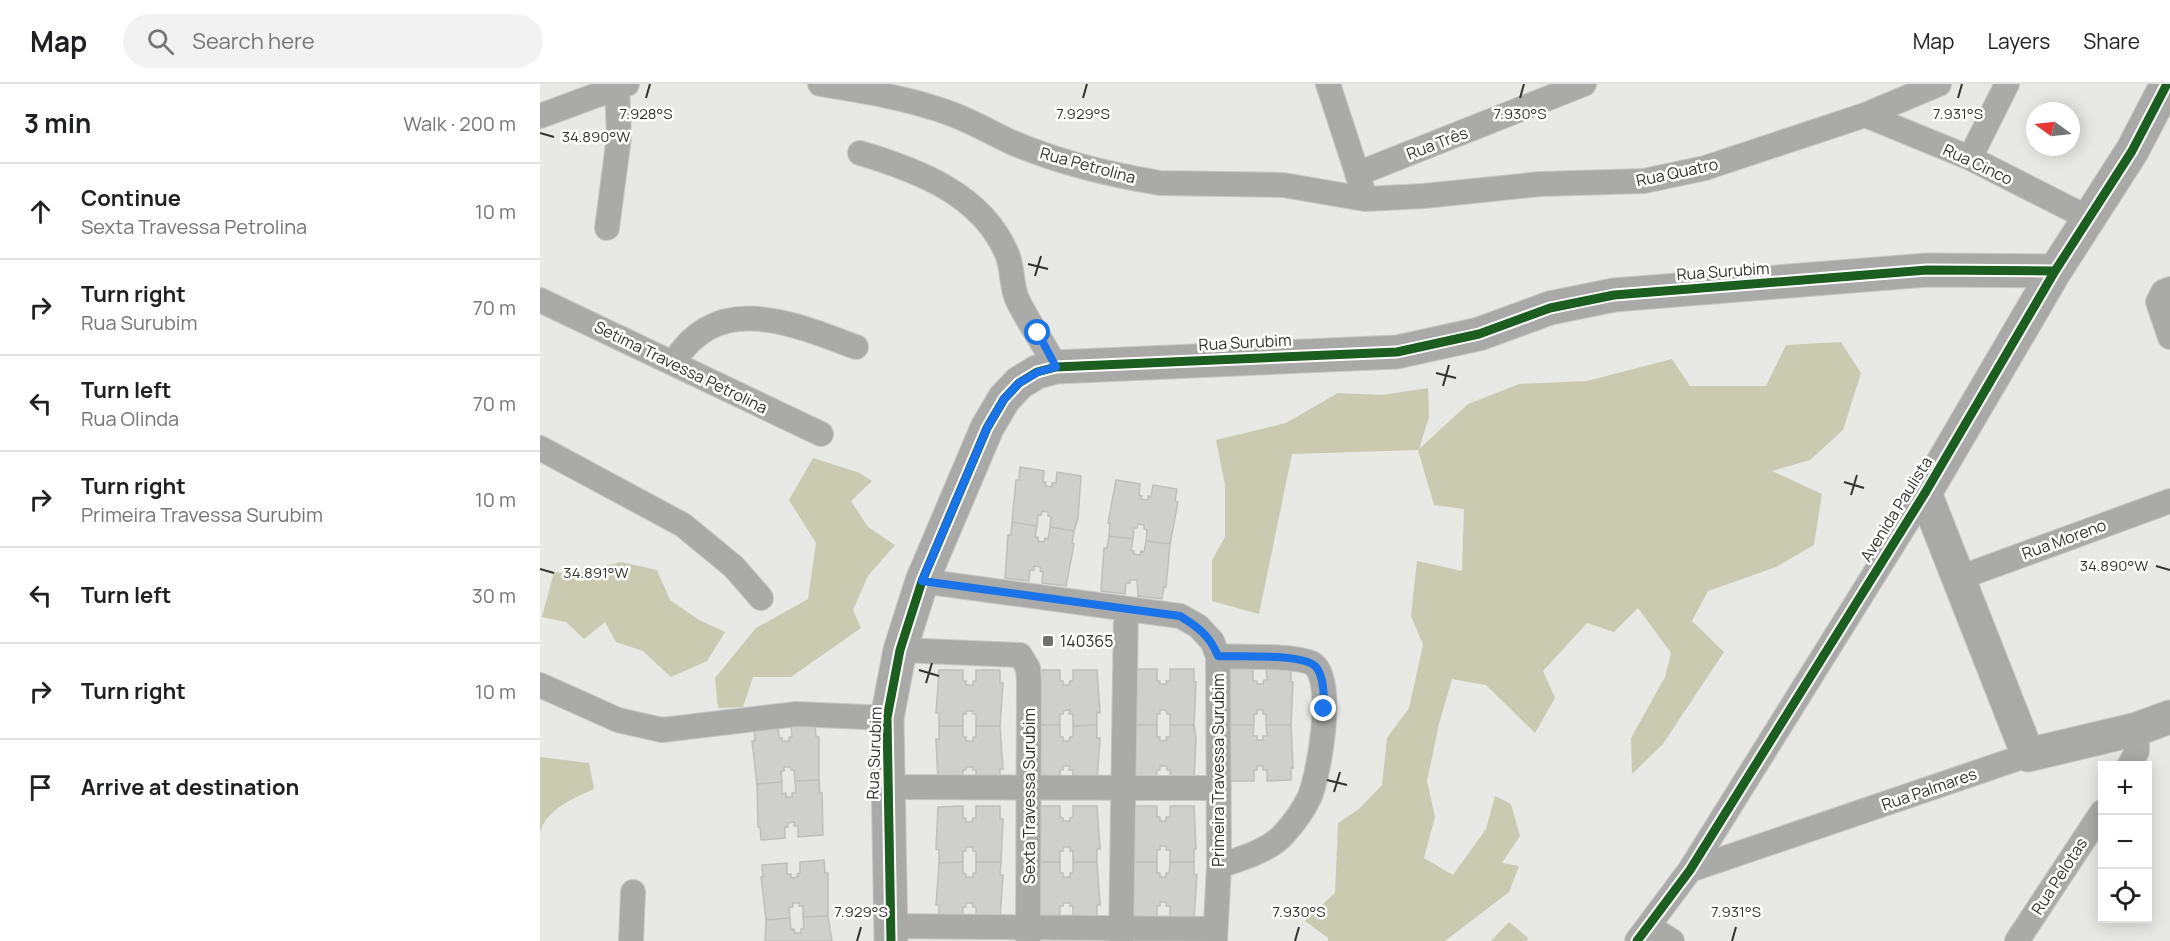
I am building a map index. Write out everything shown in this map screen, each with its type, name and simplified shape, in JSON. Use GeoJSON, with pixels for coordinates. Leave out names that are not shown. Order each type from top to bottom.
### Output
{"type":"FeatureCollection","features":[{"type":"Feature","properties":{"kind":"street","name":"Rua Petrolina"},"geometry":{"type":"LineString","coordinates":[[820,84],[917,103],[976,124],[1012,142],[1071,163],[1142,180],[1283,184],[1365,199]]}},
{"type":"Feature","properties":{"kind":"street"},"geometry":{"type":"LineString","coordinates":[[1328,84],[1365,199]]}},
{"type":"Feature","properties":{"kind":"street","name":"Rua Três"},"geometry":{"type":"LineString","coordinates":[[1357,174],[1584,84]]}},
{"type":"Feature","properties":{"kind":"street","name":"Rua Quatro"},"geometry":{"type":"LineString","coordinates":[[1365,199],[1424,196],[1540,184],[1644,181],[1705,168],[1865,115],[1939,84]]}},
{"type":"Feature","properties":{"kind":"street"},"geometry":{"type":"LineString","coordinates":[[1970,159],[2007,84]]}},
{"type":"Feature","properties":{"kind":"street","name":"Avenida Paulista"},"geometry":{"type":"LineString","coordinates":[[1643,934],[1690,870],[1925,493],[2055,272],[2132,151],[2167,84]]}},
{"type":"Feature","properties":{"kind":"street"},"geometry":{"type":"LineString","coordinates":[[540,116],[622,85],[619,136],[607,228]]}},
{"type":"Feature","properties":{"kind":"street","name":"Rua Cinco"},"geometry":{"type":"LineString","coordinates":[[1865,115],[1970,159],[2088,218]]}},
{"type":"Feature","properties":{"kind":"street"},"geometry":{"type":"LineString","coordinates":[[860,153],[924,175],[969,203],[1003,244],[1009,257],[1017,298],[1056,367]]}},
{"type":"Feature","properties":{"kind":"street","name":"Rua Surubim"},"geometry":{"type":"LineString","coordinates":[[891,934],[888,718],[900,650],[922,581],[987,428],[1004,399],[1019,383],[1038,372],[1056,367],[1397,352],[1479,334],[1550,308],[1614,295],[1928,270],[2055,272]]}},
{"type":"Feature","properties":{"kind":"street"},"geometry":{"type":"LineString","coordinates":[[2170,290],[2163,292],[2158,302],[2170,337]]}},
{"type":"Feature","properties":{"kind":"street","name":"Setima Travessa Petrolina"},"geometry":{"type":"LineString","coordinates":[[540,300],[821,434]]}},
{"type":"Feature","properties":{"kind":"street"},"geometry":{"type":"LineString","coordinates":[[674,362],[693,336],[720,321],[740,317],[799,327],[856,347]]}},
{"type":"Feature","properties":{"kind":"street"},"geometry":{"type":"LineString","coordinates":[[540,448],[654,507],[683,525],[734,567],[761,598]]}},
{"type":"Feature","properties":{"kind":"street","name":"Avenida Paulista"},"geometry":{"type":"LineString","coordinates":[[1925,493],[2028,755]]}},
{"type":"Feature","properties":{"kind":"street","name":"Rua Moreno"},"geometry":{"type":"LineString","coordinates":[[1959,578],[2170,501]]}},
{"type":"Feature","properties":{"kind":"street"},"geometry":{"type":"LineString","coordinates":[[922,581],[1126,609],[1121,935]]}},
{"type":"Feature","properties":{"kind":"street","name":"Primeira Travessa Surubim"},"geometry":{"type":"LineString","coordinates":[[1126,609],[1180,616],[1212,641],[1218,656],[1219,866],[1215,935]]}},
{"type":"Feature","properties":{"kind":"street","name":"Sexta Travessa Surubim"},"geometry":{"type":"LineString","coordinates":[[900,650],[1020,655],[1028,668],[1030,788],[1028,935]]}},
{"type":"Feature","properties":{"kind":"street"},"geometry":{"type":"LineString","coordinates":[[1218,656],[1297,659],[1314,664],[1318,670],[1323,692],[1324,709],[1324,733],[1316,780],[1304,807],[1283,836],[1246,857],[1219,866]]}},
{"type":"Feature","properties":{"kind":"street"},"geometry":{"type":"LineString","coordinates":[[540,685],[618,720],[662,730],[797,714],[888,718]]}},
{"type":"Feature","properties":{"kind":"street","name":"Rua Palmares"},"geometry":{"type":"LineString","coordinates":[[1690,870],[2028,755],[2137,729],[2170,717]]}},
{"type":"Feature","properties":{"kind":"street"},"geometry":{"type":"LineString","coordinates":[[2131,761],[2137,751],[2137,729]]}},
{"type":"Feature","properties":{"kind":"street"},"geometry":{"type":"LineString","coordinates":[[888,788],[1219,788]]}},
{"type":"Feature","properties":{"kind":"street","name":"Rua Pelotas"},"geometry":{"type":"LineString","coordinates":[[2017,941],[2075,849],[2101,815]]}},
{"type":"Feature","properties":{"kind":"street"},"geometry":{"type":"LineString","coordinates":[[631,941],[633,892]]}},
{"type":"Feature","properties":{"kind":"street"},"geometry":{"type":"LineString","coordinates":[[891,934],[1215,935]]}},
{"type":"Feature","properties":{"kind":"street"},"geometry":{"type":"LineString","coordinates":[[1643,934],[1672,941]]}},
{"type":"Feature","properties":{"kind":"green space"},"geometry":{"type":"Polygon","coordinates":[[[1841,342],[1861,373],[1843,430],[1810,460],[1772,471],[1822,494],[1814,545],[1776,567],[1708,591],[1692,621],[1724,652],[1663,744],[1632,774],[1631,738],[1665,677],[1671,653],[1638,608],[1614,632],[1587,623],[1543,671],[1555,698],[1535,733],[1486,685],[1452,679],[1439,724],[1427,781],[1435,817],[1424,858],[1453,875],[1486,829],[1495,796],[1511,804],[1520,836],[1502,863],[1519,866],[1509,892],[1445,941],[1328,941],[1328,938],[1305,921],[1335,893],[1338,823],[1359,809],[1382,785],[1387,738],[1409,708],[1423,645],[1411,616],[1417,561],[1462,571],[1464,509],[1434,505],[1418,450],[1292,454],[1259,614],[1212,601],[1212,560],[1225,537],[1225,485],[1216,440],[1286,423],[1338,393],[1382,395],[1428,388],[1429,417],[1419,449],[1468,404],[1519,384],[1587,381],[1672,359],[1690,386],[1766,386],[1786,345],[1841,342]]]}},
{"type":"Feature","properties":{"kind":"green space"},"geometry":{"type":"Polygon","coordinates":[[[813,458],[860,473],[872,481],[851,501],[868,527],[895,545],[868,576],[853,610],[861,628],[791,677],[753,677],[743,707],[718,708],[715,678],[756,628],[808,599],[816,543],[789,500],[813,458]]]}},
{"type":"Feature","properties":{"kind":"green space"},"geometry":{"type":"Polygon","coordinates":[[[621,562],[657,570],[670,600],[699,620],[725,632],[707,661],[671,677],[643,651],[616,642],[605,622],[584,639],[566,622],[542,617],[554,572],[573,574],[621,562]]]}},
{"type":"Feature","properties":{"kind":"green space"},"geometry":{"type":"Polygon","coordinates":[[[540,757],[589,763],[594,789],[554,811],[548,817],[540,833],[540,757]]]}},
{"type":"Feature","properties":{"kind":"green space"},"geometry":{"type":"Polygon","coordinates":[[[1509,922],[1528,938],[1527,941],[1491,941],[1509,922]]]}},
{"type":"Feature","properties":{"kind":"building"},"geometry":{"type":"Polygon","coordinates":[[[1020,467],[1044,471],[1045,486],[1052,487],[1052,483],[1056,483],[1057,472],[1081,476],[1078,518],[1074,531],[1050,527],[1051,517],[1048,516],[1048,512],[1042,511],[1041,515],[1038,515],[1037,526],[1012,522],[1016,480],[1019,480],[1020,467]]]}},
{"type":"Feature","properties":{"kind":"building"},"geometry":{"type":"Polygon","coordinates":[[[1116,480],[1140,484],[1141,499],[1148,500],[1148,496],[1151,497],[1153,485],[1177,489],[1175,501],[1178,502],[1170,544],[1146,541],[1147,530],[1144,529],[1144,525],[1138,524],[1137,528],[1134,528],[1133,539],[1109,536],[1110,523],[1108,523],[1116,480]]]}},
{"type":"Feature","properties":{"kind":"building"},"geometry":{"type":"Polygon","coordinates":[[[1012,522],[1037,526],[1035,537],[1038,537],[1038,541],[1044,542],[1045,538],[1048,539],[1050,527],[1074,531],[1072,543],[1074,544],[1066,586],[1042,583],[1041,567],[1034,566],[1034,570],[1030,570],[1029,581],[1005,578],[1008,535],[1011,535],[1012,522]]]}},
{"type":"Feature","properties":{"kind":"building"},"geometry":{"type":"Polygon","coordinates":[[[1109,536],[1133,539],[1131,550],[1134,554],[1140,555],[1141,551],[1144,552],[1146,541],[1170,544],[1166,587],[1164,587],[1162,599],[1138,596],[1137,580],[1130,580],[1130,583],[1126,583],[1125,594],[1101,591],[1104,548],[1107,548],[1109,536]]]}},
{"type":"Feature","properties":{"kind":"building"},"geometry":{"type":"Polygon","coordinates":[[[1132,669],[1157,669],[1157,681],[1160,681],[1160,684],[1167,684],[1166,681],[1170,681],[1170,669],[1194,669],[1194,682],[1196,682],[1194,725],[1170,725],[1170,714],[1167,714],[1166,710],[1160,710],[1160,714],[1157,714],[1157,725],[1132,725],[1132,669]]]}},
{"type":"Feature","properties":{"kind":"building"},"geometry":{"type":"Polygon","coordinates":[[[1229,669],[1253,669],[1253,681],[1263,684],[1264,680],[1267,680],[1266,669],[1291,669],[1291,682],[1293,682],[1291,725],[1266,725],[1266,714],[1263,714],[1263,710],[1257,710],[1257,714],[1254,714],[1254,725],[1229,725],[1229,669]]]}},
{"type":"Feature","properties":{"kind":"building"},"geometry":{"type":"Polygon","coordinates":[[[939,670],[963,670],[963,681],[966,681],[966,685],[973,685],[973,681],[976,681],[976,670],[1000,670],[1000,683],[1003,683],[1000,726],[976,726],[976,714],[973,714],[973,711],[966,711],[966,714],[963,714],[963,726],[939,726],[939,713],[936,713],[939,670]]]}},
{"type":"Feature","properties":{"kind":"building"},"geometry":{"type":"Polygon","coordinates":[[[1035,670],[1060,670],[1060,681],[1063,681],[1063,685],[1069,685],[1070,681],[1073,681],[1073,670],[1097,670],[1100,713],[1097,712],[1097,725],[1073,726],[1073,714],[1069,714],[1070,710],[1060,714],[1060,725],[1035,725],[1035,670]]]}},
{"type":"Feature","properties":{"kind":"building"},"geometry":{"type":"Polygon","coordinates":[[[815,724],[816,737],[819,737],[819,780],[795,781],[794,770],[784,767],[784,771],[781,771],[782,782],[757,784],[752,741],[755,741],[754,728],[778,727],[779,738],[782,738],[782,741],[789,741],[789,737],[792,737],[791,726],[815,724]]]}},
{"type":"Feature","properties":{"kind":"building"},"geometry":{"type":"Polygon","coordinates":[[[1035,725],[1060,725],[1060,737],[1063,737],[1063,741],[1069,741],[1070,737],[1073,737],[1073,726],[1097,725],[1097,738],[1100,738],[1097,781],[1073,781],[1073,770],[1069,770],[1070,766],[1063,766],[1063,770],[1060,770],[1060,781],[1035,781],[1035,725]]]}},
{"type":"Feature","properties":{"kind":"building"},"geometry":{"type":"Polygon","coordinates":[[[1132,725],[1157,725],[1157,737],[1160,737],[1160,741],[1170,737],[1170,725],[1194,725],[1196,738],[1194,781],[1170,781],[1170,770],[1167,770],[1167,766],[1160,766],[1160,770],[1157,770],[1156,781],[1132,781],[1132,725]]]}},
{"type":"Feature","properties":{"kind":"building"},"geometry":{"type":"Polygon","coordinates":[[[1229,725],[1254,725],[1253,736],[1257,736],[1257,740],[1263,740],[1263,736],[1267,736],[1266,725],[1291,725],[1293,768],[1291,768],[1291,780],[1267,781],[1267,770],[1263,770],[1263,766],[1257,766],[1257,770],[1254,770],[1254,781],[1229,781],[1229,725]]]}},
{"type":"Feature","properties":{"kind":"building"},"geometry":{"type":"Polygon","coordinates":[[[939,726],[963,726],[963,737],[966,737],[966,741],[973,741],[973,737],[976,737],[976,726],[1000,726],[1003,769],[1000,769],[1000,781],[976,782],[976,770],[973,770],[973,767],[966,767],[966,770],[963,770],[963,782],[938,782],[936,739],[939,739],[939,726]]]}},
{"type":"Feature","properties":{"kind":"building"},"geometry":{"type":"Polygon","coordinates":[[[819,780],[820,793],[822,793],[823,835],[798,837],[798,826],[794,826],[794,822],[788,823],[788,827],[785,827],[785,838],[761,840],[760,827],[758,827],[757,784],[782,782],[782,794],[786,793],[786,797],[792,797],[792,793],[796,793],[795,781],[819,780]]]}},
{"type":"Feature","properties":{"kind":"building"},"geometry":{"type":"Polygon","coordinates":[[[963,806],[963,818],[966,818],[966,822],[972,822],[973,818],[976,818],[976,806],[1000,806],[1000,819],[1003,819],[1001,862],[976,862],[976,851],[973,851],[973,847],[966,847],[966,851],[963,851],[963,862],[939,863],[939,850],[936,849],[938,807],[963,806]]]}},
{"type":"Feature","properties":{"kind":"building"},"geometry":{"type":"Polygon","coordinates":[[[1036,806],[1060,806],[1060,817],[1063,821],[1070,821],[1073,817],[1073,806],[1097,806],[1100,849],[1097,849],[1097,862],[1073,862],[1073,851],[1070,851],[1070,847],[1063,847],[1063,851],[1060,851],[1060,862],[1036,862],[1036,806]]]}},
{"type":"Feature","properties":{"kind":"building"},"geometry":{"type":"Polygon","coordinates":[[[1132,806],[1157,806],[1157,817],[1160,817],[1160,821],[1166,821],[1166,817],[1170,817],[1170,806],[1194,806],[1196,849],[1194,849],[1194,862],[1170,862],[1170,850],[1166,850],[1166,846],[1160,846],[1160,850],[1157,850],[1157,862],[1132,862],[1132,806]]]}},
{"type":"Feature","properties":{"kind":"building"},"geometry":{"type":"Polygon","coordinates":[[[824,860],[825,873],[828,873],[828,916],[803,917],[803,906],[793,903],[793,907],[789,907],[790,918],[766,920],[761,877],[763,877],[762,865],[787,863],[787,874],[791,874],[791,878],[798,877],[800,862],[824,860]]]}},
{"type":"Feature","properties":{"kind":"building"},"geometry":{"type":"Polygon","coordinates":[[[963,862],[963,873],[966,877],[973,877],[973,873],[976,873],[976,862],[1001,862],[1000,875],[1003,875],[1000,918],[976,918],[976,907],[973,907],[972,903],[966,903],[966,907],[963,907],[963,918],[939,918],[939,905],[936,905],[939,863],[963,862]]]}},
{"type":"Feature","properties":{"kind":"building"},"geometry":{"type":"Polygon","coordinates":[[[1036,862],[1060,862],[1060,873],[1063,873],[1063,877],[1070,877],[1070,873],[1073,873],[1073,862],[1097,862],[1100,905],[1097,905],[1097,918],[1073,918],[1073,906],[1070,906],[1070,903],[1063,903],[1063,906],[1060,906],[1060,918],[1035,918],[1036,862]]]}},
{"type":"Feature","properties":{"kind":"building"},"geometry":{"type":"Polygon","coordinates":[[[1132,862],[1157,862],[1157,873],[1160,873],[1160,877],[1166,877],[1166,873],[1169,873],[1170,862],[1194,862],[1194,874],[1197,875],[1194,918],[1170,918],[1170,906],[1166,906],[1166,902],[1160,902],[1160,906],[1157,906],[1157,918],[1132,918],[1132,862]]]}},
{"type":"Feature","properties":{"kind":"building"},"geometry":{"type":"Polygon","coordinates":[[[828,916],[832,941],[765,941],[766,920],[790,918],[791,930],[794,929],[795,933],[801,933],[801,929],[804,929],[803,917],[828,916]]]}},
{"type":"Feature","properties":{"kind":"cycle path"},"geometry":{"type":"LineString","coordinates":[[1637,941],[1690,870],[1925,493],[2055,271],[2132,151],[2167,84]]}},
{"type":"Feature","properties":{"kind":"cycle path"},"geometry":{"type":"LineString","coordinates":[[891,941],[887,718],[900,650],[922,581],[987,428],[1004,399],[1019,383],[1037,372],[1056,367],[1397,352],[1479,334],[1550,308],[1614,295],[1927,270],[2055,271]]}},
{"type":"Feature","properties":{"kind":"place","name":"140365"},"geometry":{"type":"Point","coordinates":[1048,641]}},
{"type":"Feature","properties":{"kind":"route"},"geometry":{"type":"LineString","coordinates":[[1038,333],[1056,367],[1038,372],[1019,383],[1004,399],[987,428],[922,581],[1180,616],[1198,626],[1212,641],[1218,656],[1297,659],[1314,664],[1318,670],[1323,692],[1324,709]]}}]}
